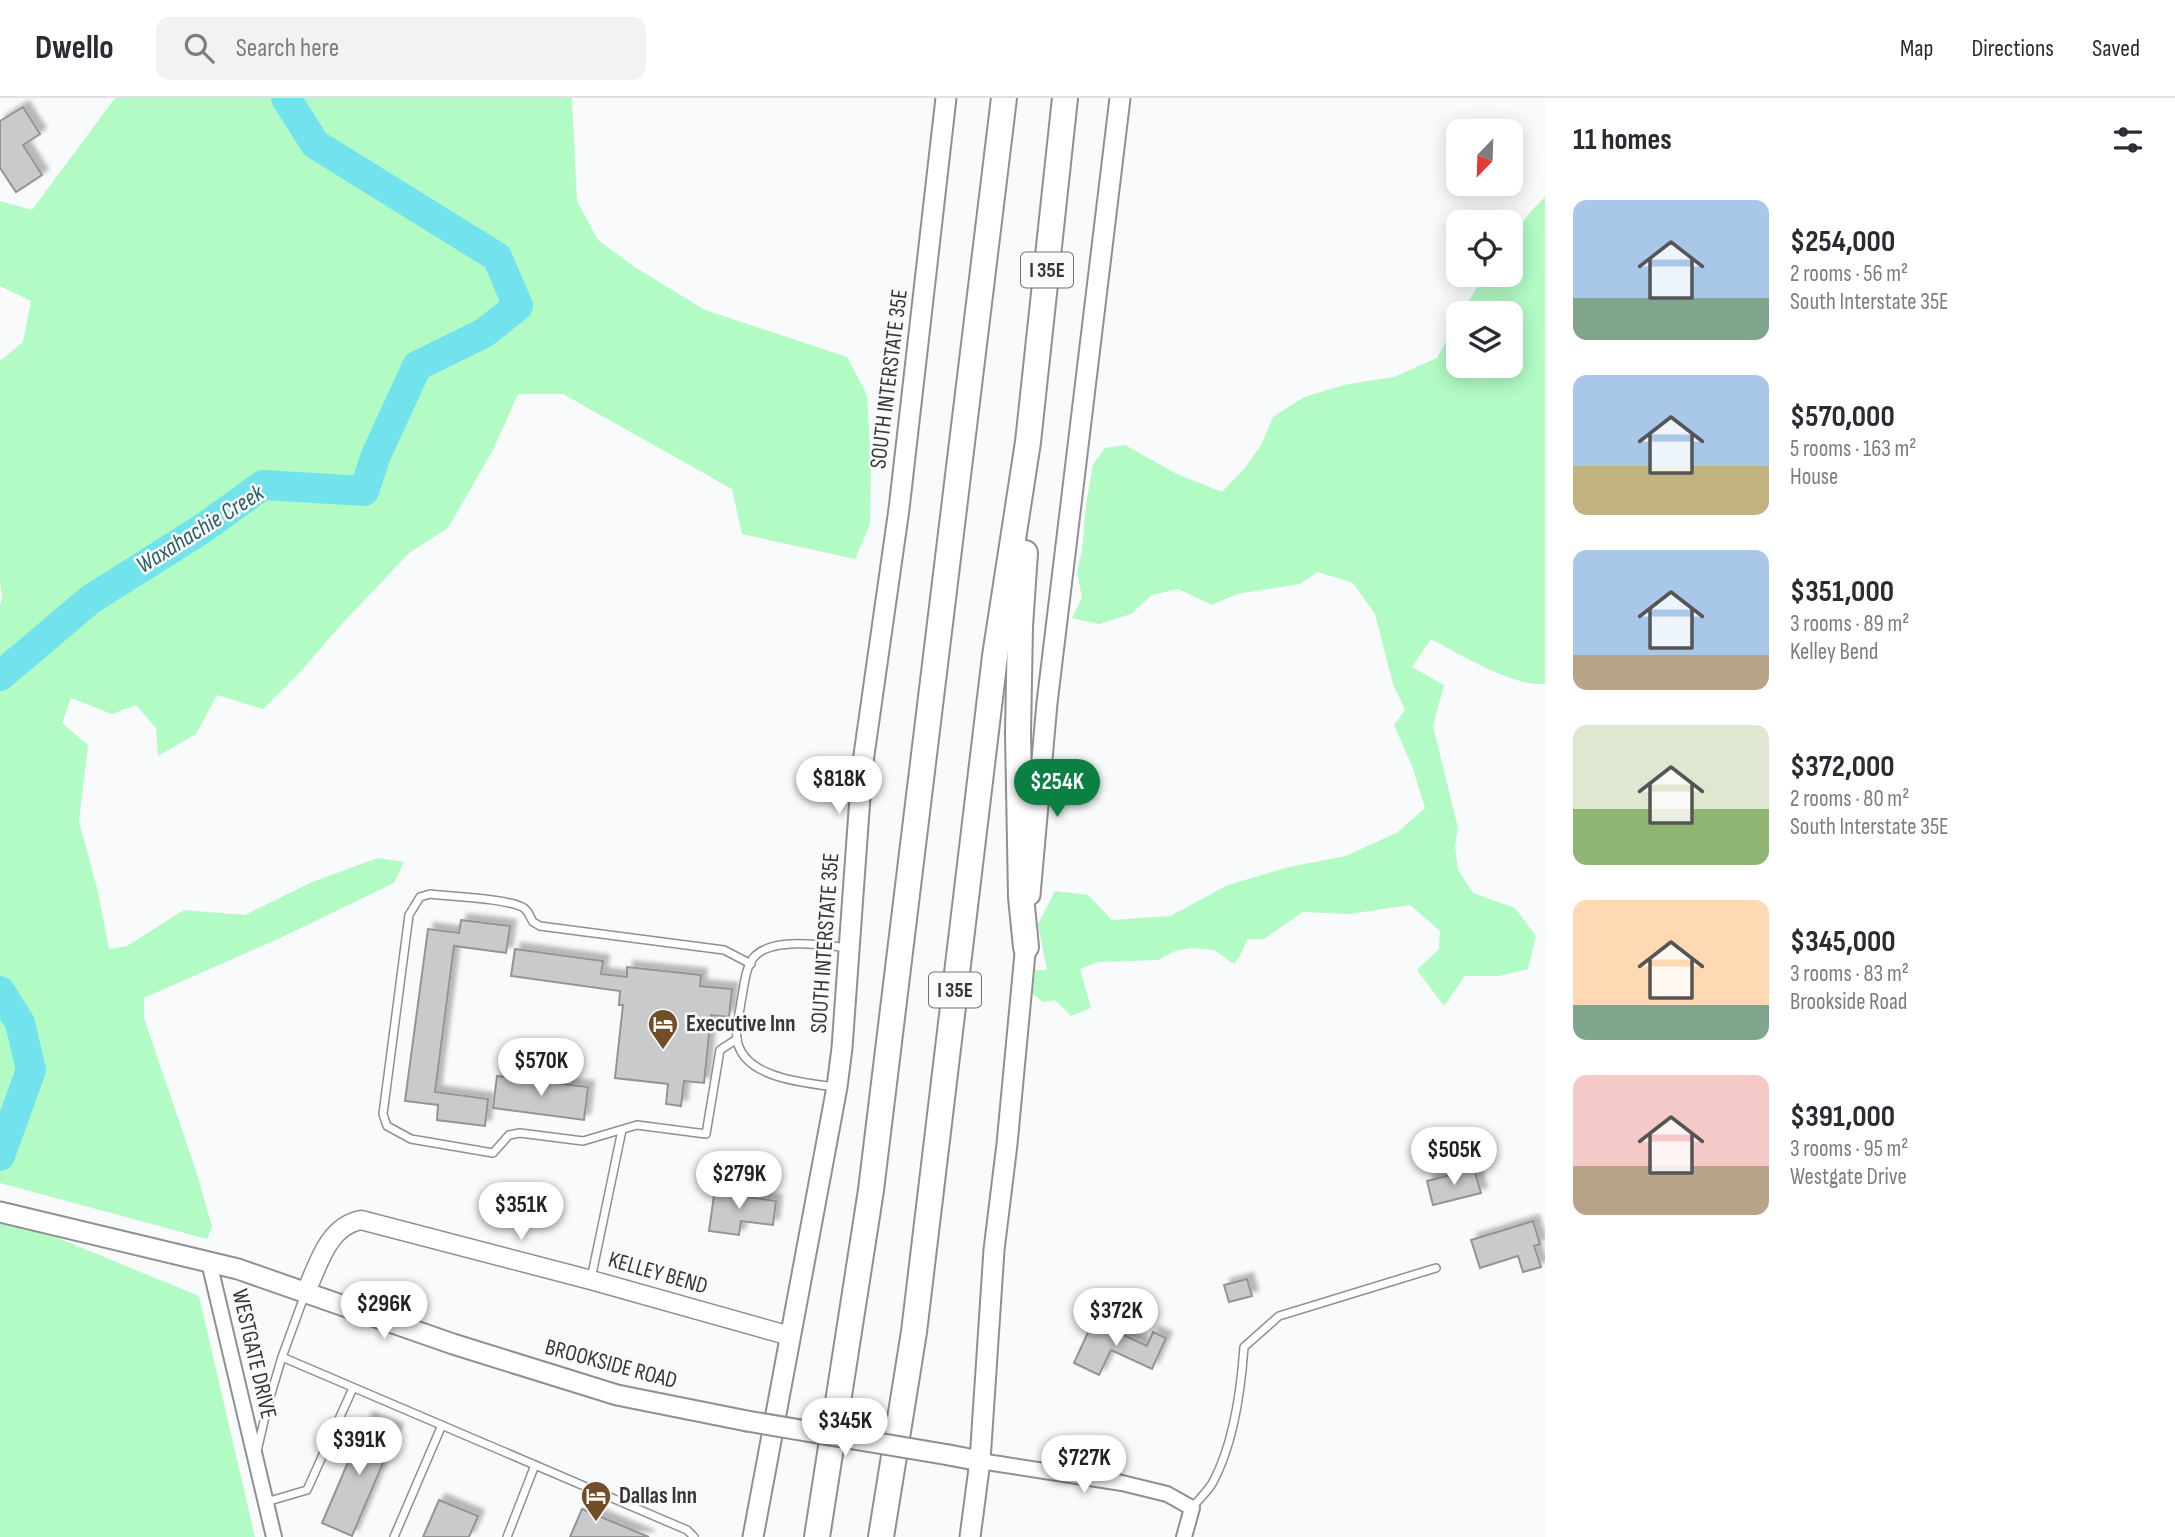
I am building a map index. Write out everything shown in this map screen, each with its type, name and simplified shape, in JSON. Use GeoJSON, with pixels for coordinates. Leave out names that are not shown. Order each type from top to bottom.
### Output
{"type":"FeatureCollection","features":[{"type":"Feature","properties":{"kind":"highway","name":"I 35E"},"geometry":{"type":"LineString","coordinates":[[817,1537],[871,1191],[1004,98]]}},
{"type":"Feature","properties":{"kind":"highway","name":"I 35E"},"geometry":{"type":"LineString","coordinates":[[880,1537],[914,1332],[995,656],[1028,442],[1065,98]]}},
{"type":"Feature","properties":{"kind":"highway"},"geometry":{"type":"LineString","coordinates":[[1026,947],[1021,897],[1018,733],[1028,442]]}},
{"type":"Feature","properties":{"kind":"main road","name":"SOUTH INTERSTATE 35E"},"geometry":{"type":"LineString","coordinates":[[752,1537],[837,1087],[862,769],[900,496],[946,98]]}},
{"type":"Feature","properties":{"kind":"main road"},"geometry":{"type":"LineString","coordinates":[[970,1537],[980,1461],[994,1250],[1007,1144],[1047,703],[1120,98]]}},
{"type":"Feature","properties":{"kind":"main road","name":"BROOKSIDE ROAD"},"geometry":{"type":"LineString","coordinates":[[0,1212],[239,1269],[453,1344],[617,1395],[747,1421],[980,1461]]}},
{"type":"Feature","properties":{"kind":"street","name":"KELLEY BEND"},"geometry":{"type":"LineString","coordinates":[[306,1292],[337,1231],[351,1222],[361,1220],[591,1280],[790,1336]]}},
{"type":"Feature","properties":{"kind":"street","name":"WESTGATE DRIVE"},"geometry":{"type":"LineString","coordinates":[[209,1262],[274,1537]]}},
{"type":"Feature","properties":{"kind":"street","name":"BROOKSIDE ROAD"},"geometry":{"type":"LineString","coordinates":[[980,1461],[1122,1483],[1167,1494],[1192,1508]]}},
{"type":"Feature","properties":{"kind":"street"},"geometry":{"type":"LineString","coordinates":[[1184,1537],[1192,1508]]}},
{"type":"Feature","properties":{"kind":"lane"},"geometry":{"type":"LineString","coordinates":[[737,1039],[720,1050],[706,1133],[644,1126],[583,1141],[520,1133],[509,1135],[493,1153],[411,1139],[387,1126],[383,1114],[409,915],[420,897],[430,894],[508,903],[522,907],[533,922],[540,926],[724,950],[751,964]]}},
{"type":"Feature","properties":{"kind":"lane"},"geometry":{"type":"LineString","coordinates":[[837,1087],[783,1079],[763,1070],[747,1059],[737,1039],[747,972],[755,956],[776,946],[808,943],[849,948]]}},
{"type":"Feature","properties":{"kind":"lane"},"geometry":{"type":"LineString","coordinates":[[591,1280],[622,1130]]}},
{"type":"Feature","properties":{"kind":"lane"},"geometry":{"type":"LineString","coordinates":[[1192,1508],[1213,1483],[1225,1452],[1241,1391],[1244,1347],[1279,1317],[1436,1268]]}},
{"type":"Feature","properties":{"kind":"lane"},"geometry":{"type":"LineString","coordinates":[[256,1460],[268,1404],[306,1292]]}},
{"type":"Feature","properties":{"kind":"lane"},"geometry":{"type":"LineString","coordinates":[[282,1357],[687,1530],[694,1537]]}},
{"type":"Feature","properties":{"kind":"lane"},"geometry":{"type":"LineString","coordinates":[[265,1502],[307,1490],[354,1388]]}},
{"type":"Feature","properties":{"kind":"lane"},"geometry":{"type":"LineString","coordinates":[[394,1537],[442,1426]]}},
{"type":"Feature","properties":{"kind":"lane"},"geometry":{"type":"LineString","coordinates":[[507,1537],[535,1465]]}},
{"type":"Feature","properties":{"kind":"green space"},"geometry":{"type":"Polygon","coordinates":[[[115,98],[572,98],[577,201],[598,240],[633,266],[705,310],[847,357],[867,395],[871,463],[870,524],[855,559],[742,534],[732,489],[563,394],[518,394],[493,450],[448,528],[409,553],[263,709],[217,695],[196,734],[158,756],[156,728],[136,705],[112,714],[71,698],[62,723],[88,745],[79,821],[98,892],[109,949],[127,946],[184,910],[245,915],[312,882],[378,858],[404,862],[394,883],[280,938],[144,998],[144,1018],[198,1177],[212,1227],[207,1239],[0,1183],[0,361],[23,342],[31,301],[0,286],[0,201],[32,210],[115,98]]]}},
{"type":"Feature","properties":{"kind":"green space"},"geometry":{"type":"Polygon","coordinates":[[[1545,197],[1545,684],[1532,684],[1503,675],[1431,639],[1412,667],[1444,685],[1433,726],[1458,828],[1455,846],[1458,870],[1473,893],[1515,908],[1536,936],[1528,969],[1499,976],[1465,976],[1444,1006],[1417,970],[1439,949],[1440,931],[1410,905],[1350,914],[1303,912],[1264,939],[1247,939],[1234,964],[1214,950],[1192,948],[1175,951],[1158,960],[1098,962],[1080,969],[1091,1008],[1071,1016],[1055,1000],[1043,1002],[1029,991],[1033,970],[1047,970],[1038,924],[1055,891],[1088,895],[1112,920],[1170,916],[1228,885],[1289,867],[1346,856],[1398,832],[1425,808],[1412,766],[1394,725],[1405,710],[1393,684],[1375,614],[1353,583],[1318,572],[1300,584],[1237,594],[1212,605],[1178,589],[1152,595],[1131,614],[1099,624],[1072,618],[1082,598],[1077,572],[1093,464],[1105,448],[1125,445],[1177,474],[1222,492],[1245,468],[1261,445],[1273,417],[1304,397],[1348,384],[1394,377],[1437,358],[1446,341],[1446,378],[1523,378],[1523,301],[1469,301],[1477,287],[1523,287],[1523,222],[1545,197]]]}},
{"type":"Feature","properties":{"kind":"green space"},"geometry":{"type":"Polygon","coordinates":[[[0,1222],[58,1238],[199,1296],[255,1537],[0,1537],[0,1222]]]}},
{"type":"Feature","properties":{"kind":"building"},"geometry":{"type":"Polygon","coordinates":[[[23,107],[40,134],[23,145],[42,175],[16,192],[0,168],[0,121],[23,107]]]}},
{"type":"Feature","properties":{"kind":"building"},"geometry":{"type":"Polygon","coordinates":[[[461,920],[510,926],[506,953],[454,946],[435,1092],[488,1099],[485,1126],[437,1120],[438,1105],[405,1101],[428,929],[459,933],[461,920]]]}},
{"type":"Feature","properties":{"kind":"building","name":"Executive Inn"},"geometry":{"type":"Polygon","coordinates":[[[515,949],[603,961],[601,974],[627,977],[627,967],[701,975],[700,986],[732,989],[729,1017],[711,1015],[704,1083],[684,1081],[681,1106],[666,1104],[668,1084],[615,1078],[623,1005],[619,1005],[620,991],[511,976],[515,949]]]}},
{"type":"Feature","properties":{"kind":"building"},"geometry":{"type":"Polygon","coordinates":[[[497,1076],[588,1087],[584,1120],[493,1108],[497,1076]]]}},
{"type":"Feature","properties":{"kind":"building"},"geometry":{"type":"Polygon","coordinates":[[[1474,1169],[1481,1193],[1433,1205],[1427,1181],[1474,1169]]]}},
{"type":"Feature","properties":{"kind":"building"},"geometry":{"type":"Polygon","coordinates":[[[715,1188],[741,1191],[740,1196],[776,1201],[773,1225],[741,1221],[739,1235],[709,1231],[715,1188]]]}},
{"type":"Feature","properties":{"kind":"building"},"geometry":{"type":"Polygon","coordinates":[[[1533,1221],[1540,1244],[1534,1246],[1541,1267],[1523,1272],[1518,1256],[1480,1268],[1471,1240],[1533,1221]]]}},
{"type":"Feature","properties":{"kind":"building"},"geometry":{"type":"Polygon","coordinates":[[[1247,1279],[1252,1296],[1229,1302],[1224,1285],[1247,1279]]]}},
{"type":"Feature","properties":{"kind":"building"},"geometry":{"type":"Polygon","coordinates":[[[1093,1321],[1147,1346],[1153,1332],[1166,1338],[1152,1369],[1111,1350],[1099,1375],[1074,1363],[1093,1321]]]}},
{"type":"Feature","properties":{"kind":"building"},"geometry":{"type":"Polygon","coordinates":[[[367,1418],[397,1430],[352,1536],[322,1523],[367,1418]]]}},
{"type":"Feature","properties":{"kind":"building"},"geometry":{"type":"Polygon","coordinates":[[[439,1500],[478,1516],[469,1537],[423,1537],[439,1500]]]}},
{"type":"Feature","properties":{"kind":"building","name":"Dallas Inn"},"geometry":{"type":"Polygon","coordinates":[[[582,1509],[649,1537],[570,1537],[582,1509]]]}},
{"type":"Feature","properties":{"kind":"waterway","name":"Waxahachie Creek"},"geometry":{"type":"LineString","coordinates":[[0,676],[91,599],[202,529],[263,485],[364,491],[376,455],[417,366],[484,333],[518,306],[497,257],[315,144],[286,98]]}},
{"type":"Feature","properties":{"kind":"waterway","name":"Waxahachie Creek"},"geometry":{"type":"LineString","coordinates":[[0,991],[20,1023],[31,1070],[0,1156]]}},
{"type":"Feature","properties":{"kind":"place","name":"Executive Inn"},"geometry":{"type":"Point","coordinates":[663,1051]}},
{"type":"Feature","properties":{"kind":"place","name":"Dallas Inn"},"geometry":{"type":"Point","coordinates":[596,1523]}}]}
